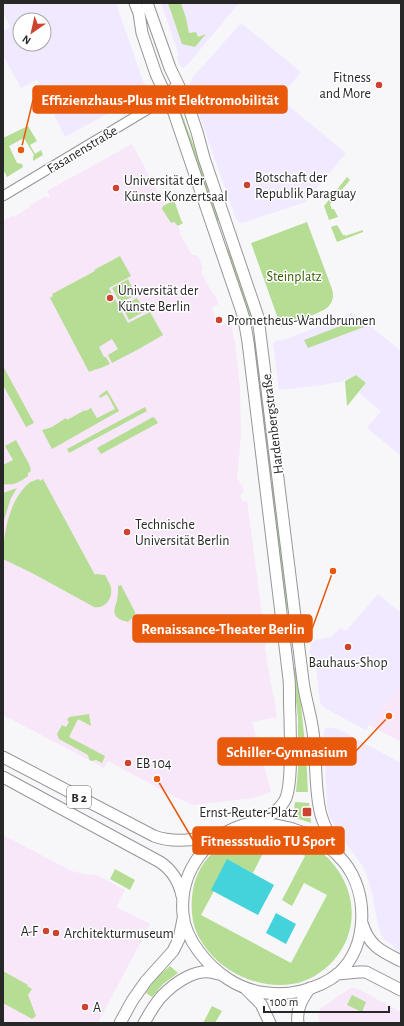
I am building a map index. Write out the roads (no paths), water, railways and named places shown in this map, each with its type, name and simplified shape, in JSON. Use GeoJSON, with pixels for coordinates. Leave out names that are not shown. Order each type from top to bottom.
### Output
{"type":"FeatureCollection","features":[{"type":"Feature","properties":{"kind":"main road","name":"Hardenbergstraße"},"geometry":{"type":"LineString","coordinates":[[136,3],[144,40],[176,121],[240,304],[248,342],[289,679],[290,759],[288,790],[281,806],[263,819],[250,823]]}},
{"type":"Feature","properties":{"kind":"main road","name":"Hardenbergstraße"},"geometry":{"type":"LineString","coordinates":[[147,3],[170,68],[186,100],[198,132],[204,158],[258,317],[305,697],[313,730],[319,805],[322,819],[340,858]]}},
{"type":"Feature","properties":{"kind":"main road","name":"B 2"},"geometry":{"type":"LineString","coordinates":[[3,757],[160,838],[190,840],[221,835],[250,823],[275,824],[308,834],[340,858],[349,870],[358,888],[362,923],[366,934],[375,947],[401,961]]}},
{"type":"Feature","properties":{"kind":"main road","name":"B 2"},"geometry":{"type":"LineString","coordinates":[[3,777],[160,862],[171,871],[179,884],[182,899],[183,919],[192,940],[207,963],[233,982],[246,988],[261,992],[286,993],[310,988],[329,980],[338,974],[366,972],[401,990]]}},
{"type":"Feature","properties":{"kind":"main road"},"geometry":{"type":"LineString","coordinates":[[182,899],[188,878],[195,862],[206,848],[221,835]]}},
{"type":"Feature","properties":{"kind":"main road"},"geometry":{"type":"LineString","coordinates":[[120,1023],[132,1001],[146,981],[173,952],[179,939],[183,919]]}},
{"type":"Feature","properties":{"kind":"main road"},"geometry":{"type":"LineString","coordinates":[[338,974],[355,949],[360,936],[362,923]]}},
{"type":"Feature","properties":{"kind":"main road"},"geometry":{"type":"LineString","coordinates":[[144,1023],[160,998],[184,979],[204,971],[212,971],[221,974]]}},
{"type":"Feature","properties":{"kind":"main road"},"geometry":{"type":"LineString","coordinates":[[246,988],[261,1004],[270,1023]]}},
{"type":"Feature","properties":{"kind":"main road"},"geometry":{"type":"LineString","coordinates":[[298,1023],[297,1013],[300,1003],[310,988]]}},
{"type":"Feature","properties":{"kind":"street","name":"Fasanenstraße"},"geometry":{"type":"LineString","coordinates":[[3,196],[150,108],[178,84]]}},
{"type":"Feature","properties":{"kind":"water"},"geometry":{"type":"Polygon","coordinates":[[[227,859],[274,885],[258,915],[211,890],[227,859]]]}},
{"type":"Feature","properties":{"kind":"water"},"geometry":{"type":"Polygon","coordinates":[[[276,913],[296,924],[286,944],[266,933],[276,913]]]}},
{"type":"Feature","properties":{"kind":"place","name":"Fitness and More"},"geometry":{"type":"Point","coordinates":[379,85]}},
{"type":"Feature","properties":{"kind":"place","name":"Effizienzhaus-Plus mit Elektromobilität"},"geometry":{"type":"Point","coordinates":[21,150]}},
{"type":"Feature","properties":{"kind":"place","name":"Botschaft der Republik Paraguay"},"geometry":{"type":"Point","coordinates":[247,185]}},
{"type":"Feature","properties":{"kind":"place","name":"Universität der Künste Konzertsaal"},"geometry":{"type":"Point","coordinates":[116,188]}},
{"type":"Feature","properties":{"kind":"place","name":"Universität der Künste Berlin"},"geometry":{"type":"Point","coordinates":[110,298]}},
{"type":"Feature","properties":{"kind":"place","name":"Prometheus-Wandbrunnen"},"geometry":{"type":"Point","coordinates":[219,320]}},
{"type":"Feature","properties":{"kind":"place","name":"Technische Universität Berlin"},"geometry":{"type":"Point","coordinates":[127,532]}},
{"type":"Feature","properties":{"kind":"place","name":"Renaissance-Theater Berlin"},"geometry":{"type":"Point","coordinates":[333,571]}},
{"type":"Feature","properties":{"kind":"place","name":"Bauhaus-Shop"},"geometry":{"type":"Point","coordinates":[348,647]}},
{"type":"Feature","properties":{"kind":"place","name":"Schiller-Gymnasium"},"geometry":{"type":"Point","coordinates":[389,716]}},
{"type":"Feature","properties":{"kind":"place","name":"EB 104"},"geometry":{"type":"Point","coordinates":[128,763]}},
{"type":"Feature","properties":{"kind":"place","name":"Fitnessstudio TU Sport"},"geometry":{"type":"Point","coordinates":[157,779]}},
{"type":"Feature","properties":{"kind":"place","name":"Ernst-Reuter-Platz"},"geometry":{"type":"Point","coordinates":[307,812]}},
{"type":"Feature","properties":{"kind":"place","name":"A-F"},"geometry":{"type":"Point","coordinates":[46,931]}},
{"type":"Feature","properties":{"kind":"place","name":"Architekturmuseum"},"geometry":{"type":"Point","coordinates":[56,933]}},
{"type":"Feature","properties":{"kind":"place","name":"A"},"geometry":{"type":"Point","coordinates":[85,1007]}},
{"type":"Feature","properties":{"kind":"park label","name":"Steinplatz"},"geometry":{"type":"Point","coordinates":[294,276]}}]}
